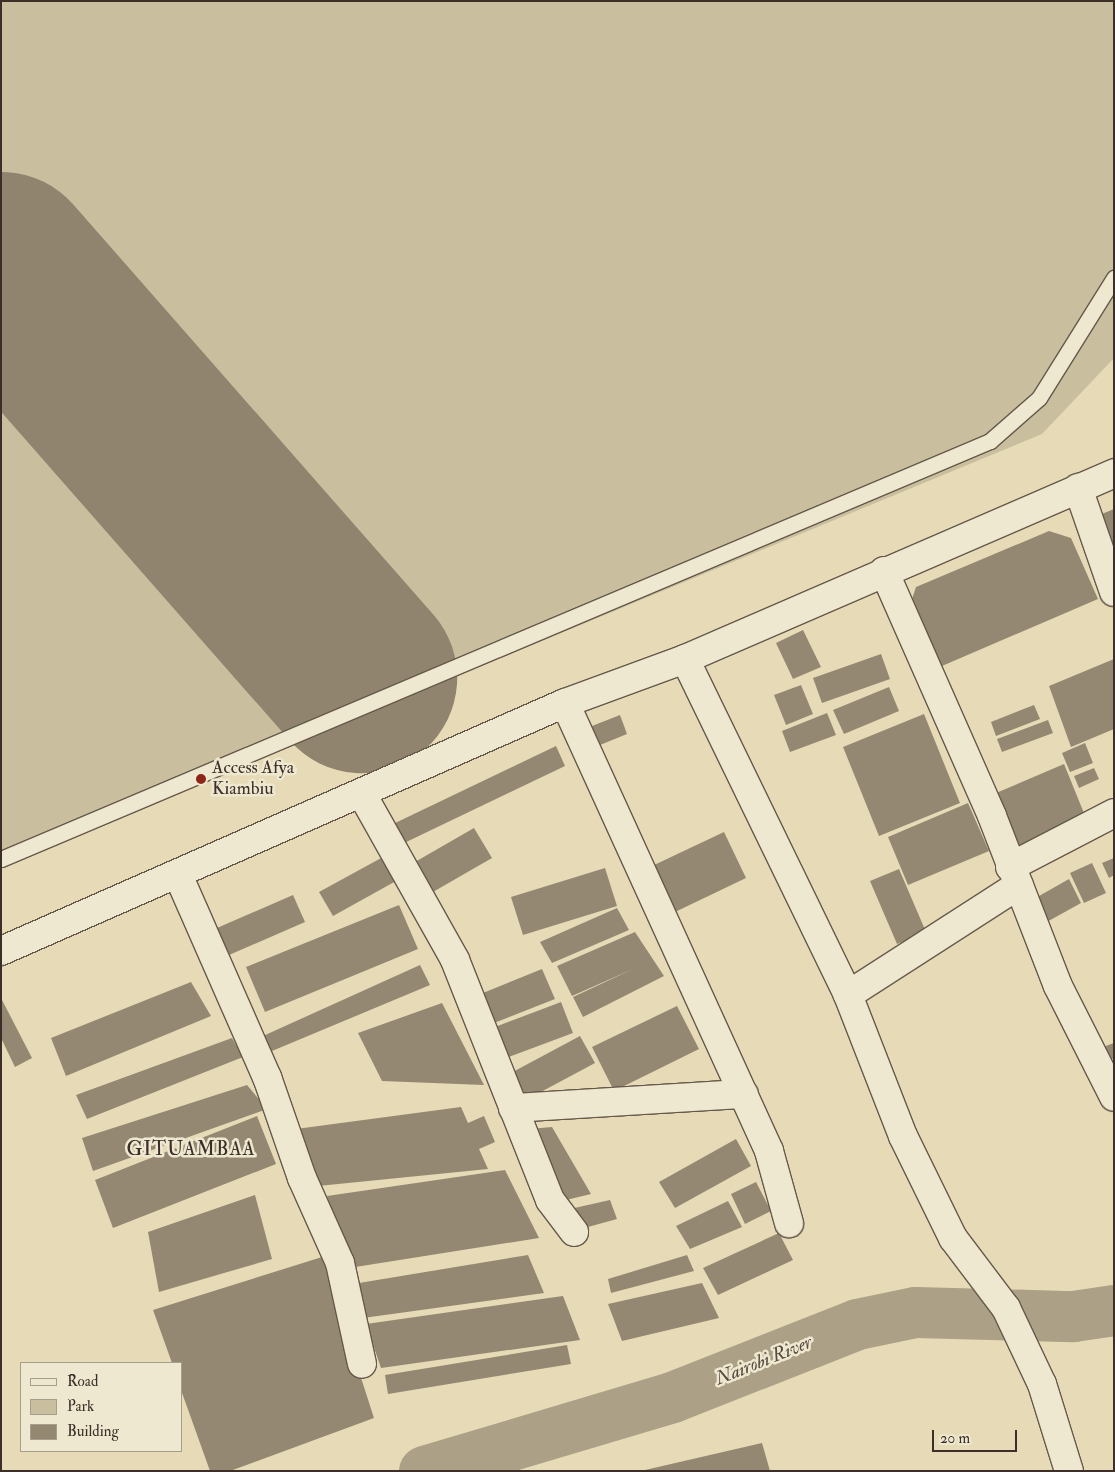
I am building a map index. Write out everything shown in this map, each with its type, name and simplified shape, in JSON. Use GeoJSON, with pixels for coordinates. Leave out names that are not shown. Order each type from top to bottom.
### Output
{"type":"FeatureCollection","features":[{"type":"Feature","properties":{"kind":"street"},"geometry":{"type":"LineString","coordinates":[[1,952],[179,877],[565,703],[686,659],[884,571],[1114,473]]}},
{"type":"Feature","properties":{"kind":"street"},"geometry":{"type":"LineString","coordinates":[[1078,488],[1114,592]]}},
{"type":"Feature","properties":{"kind":"street"},"geometry":{"type":"LineString","coordinates":[[884,571],[992,816],[1058,986],[1114,1097]]}},
{"type":"Feature","properties":{"kind":"street"},"geometry":{"type":"LineString","coordinates":[[686,659],[848,995],[903,1136],[953,1238],[1006,1308],[1042,1384],[1069,1471]]}},
{"type":"Feature","properties":{"kind":"street"},"geometry":{"type":"LineString","coordinates":[[565,703],[702,1013],[744,1094],[769,1151],[789,1223]]}},
{"type":"Feature","properties":{"kind":"street"},"geometry":{"type":"LineString","coordinates":[[362,794],[455,960],[550,1200],[574,1232]]}},
{"type":"Feature","properties":{"kind":"street"},"geometry":{"type":"LineString","coordinates":[[848,995],[1014,876],[1114,813]]}},
{"type":"Feature","properties":{"kind":"street"},"geometry":{"type":"LineString","coordinates":[[179,877],[266,1076],[302,1178],[340,1263],[362,1364]]}},
{"type":"Feature","properties":{"kind":"street"},"geometry":{"type":"LineString","coordinates":[[513,1108],[744,1094]]}},
{"type":"Feature","properties":{"kind":"lane"},"geometry":{"type":"LineString","coordinates":[[1,859],[990,441],[1039,398],[1114,278]]}},
{"type":"Feature","properties":{"kind":"green space"},"geometry":{"type":"Polygon","coordinates":[[[1,1],[1114,1],[1114,358],[1042,434],[1,865],[1,1]]]}},
{"type":"Feature","properties":{"kind":"building"},"geometry":{"type":"Polygon","coordinates":[[[1114,509],[1114,561],[1092,518],[1114,509]]]}},
{"type":"Feature","properties":{"kind":"building"},"geometry":{"type":"Polygon","coordinates":[[[1049,531],[1071,538],[1098,599],[935,669],[909,608],[916,587],[1049,531]]]}},
{"type":"Feature","properties":{"kind":"building"},"geometry":{"type":"Polygon","coordinates":[[[803,630],[821,667],[793,679],[776,643],[803,630]]]}},
{"type":"Feature","properties":{"kind":"building"},"geometry":{"type":"Polygon","coordinates":[[[881,654],[890,679],[822,703],[813,678],[881,654]]]}},
{"type":"Feature","properties":{"kind":"building"},"geometry":{"type":"Polygon","coordinates":[[[1114,659],[1114,729],[1071,747],[1049,686],[1114,659]]]}},
{"type":"Feature","properties":{"kind":"building"},"geometry":{"type":"Polygon","coordinates":[[[801,685],[813,714],[786,725],[774,695],[801,685]]]}},
{"type":"Feature","properties":{"kind":"building"},"geometry":{"type":"Polygon","coordinates":[[[889,687],[899,711],[844,734],[833,710],[889,687]]]}},
{"type":"Feature","properties":{"kind":"building"},"geometry":{"type":"Polygon","coordinates":[[[1034,705],[1040,719],[996,736],[991,722],[1034,705]]]}},
{"type":"Feature","properties":{"kind":"building"},"geometry":{"type":"Polygon","coordinates":[[[827,713],[836,735],[790,752],[782,731],[827,713]]]}},
{"type":"Feature","properties":{"kind":"building"},"geometry":{"type":"Polygon","coordinates":[[[924,714],[960,803],[879,836],[843,747],[924,714]]]}},
{"type":"Feature","properties":{"kind":"building"},"geometry":{"type":"Polygon","coordinates":[[[620,715],[627,734],[600,745],[592,726],[620,715]]]}},
{"type":"Feature","properties":{"kind":"building"},"geometry":{"type":"Polygon","coordinates":[[[1048,720],[1053,733],[1002,752],[997,739],[1048,720]]]}},
{"type":"Feature","properties":{"kind":"building"},"geometry":{"type":"Polygon","coordinates":[[[1085,743],[1093,763],[1070,772],[1062,753],[1085,743]]]}},
{"type":"Feature","properties":{"kind":"building"},"geometry":{"type":"Polygon","coordinates":[[[556,746],[565,766],[400,845],[391,825],[556,746]]]}},
{"type":"Feature","properties":{"kind":"building"},"geometry":{"type":"Polygon","coordinates":[[[1064,764],[1088,823],[1013,855],[989,796],[1064,764]]]}},
{"type":"Feature","properties":{"kind":"building"},"geometry":{"type":"Polygon","coordinates":[[[1094,768],[1099,779],[1079,788],[1074,776],[1094,768]]]}},
{"type":"Feature","properties":{"kind":"building"},"geometry":{"type":"Polygon","coordinates":[[[968,803],[989,851],[908,885],[888,837],[968,803]]]}},
{"type":"Feature","properties":{"kind":"building"},"geometry":{"type":"Polygon","coordinates":[[[474,828],[492,858],[426,896],[408,866],[474,828]]]}},
{"type":"Feature","properties":{"kind":"building"},"geometry":{"type":"Polygon","coordinates":[[[724,832],[746,878],[675,912],[652,866],[724,832]]]}},
{"type":"Feature","properties":{"kind":"building"},"geometry":{"type":"Polygon","coordinates":[[[383,857],[396,881],[333,916],[319,892],[383,857]]]}},
{"type":"Feature","properties":{"kind":"building"},"geometry":{"type":"Polygon","coordinates":[[[1114,858],[1114,875],[1109,878],[1102,863],[1114,858]]]}},
{"type":"Feature","properties":{"kind":"building"},"geometry":{"type":"Polygon","coordinates":[[[1092,863],[1106,893],[1084,903],[1070,873],[1092,863]]]}},
{"type":"Feature","properties":{"kind":"building"},"geometry":{"type":"Polygon","coordinates":[[[605,868],[617,906],[523,935],[511,897],[605,868]]]}},
{"type":"Feature","properties":{"kind":"building"},"geometry":{"type":"Polygon","coordinates":[[[899,869],[926,932],[897,944],[870,881],[899,869]]]}},
{"type":"Feature","properties":{"kind":"building"},"geometry":{"type":"Polygon","coordinates":[[[1069,879],[1081,903],[1045,923],[1032,900],[1069,879]]]}},
{"type":"Feature","properties":{"kind":"building"},"geometry":{"type":"Polygon","coordinates":[[[293,895],[305,922],[229,955],[217,928],[293,895]]]}},
{"type":"Feature","properties":{"kind":"building"},"geometry":{"type":"Polygon","coordinates":[[[399,905],[418,949],[265,1012],[246,967],[399,905]]]}},
{"type":"Feature","properties":{"kind":"building"},"geometry":{"type":"Polygon","coordinates":[[[617,908],[629,930],[552,963],[540,942],[617,908]]]}},
{"type":"Feature","properties":{"kind":"building"},"geometry":{"type":"Polygon","coordinates":[[[635,932],[664,976],[583,1017],[573,997],[633,969],[572,996],[557,966],[635,932]]]}},
{"type":"Feature","properties":{"kind":"building"},"geometry":{"type":"Polygon","coordinates":[[[420,965],[430,985],[272,1051],[263,1036],[420,965]]]}},
{"type":"Feature","properties":{"kind":"building"},"geometry":{"type":"Polygon","coordinates":[[[542,969],[555,999],[489,1025],[478,995],[542,969]]]}},
{"type":"Feature","properties":{"kind":"building"},"geometry":{"type":"Polygon","coordinates":[[[191,982],[211,1016],[66,1076],[51,1038],[191,982]]]}},
{"type":"Feature","properties":{"kind":"building"},"geometry":{"type":"Polygon","coordinates":[[[1,998],[32,1058],[15,1067],[1,1038],[1,998]]]}},
{"type":"Feature","properties":{"kind":"building"},"geometry":{"type":"Polygon","coordinates":[[[561,1002],[573,1033],[506,1058],[495,1027],[561,1002]]]}},
{"type":"Feature","properties":{"kind":"building"},"geometry":{"type":"Polygon","coordinates":[[[442,1003],[484,1085],[382,1081],[358,1033],[442,1003]]]}},
{"type":"Feature","properties":{"kind":"building"},"geometry":{"type":"Polygon","coordinates":[[[677,1006],[699,1049],[614,1091],[592,1047],[677,1006]]]}},
{"type":"Feature","properties":{"kind":"building"},"geometry":{"type":"Polygon","coordinates":[[[580,1036],[595,1063],[524,1101],[509,1074],[580,1036]]]}},
{"type":"Feature","properties":{"kind":"building"},"geometry":{"type":"Polygon","coordinates":[[[232,1038],[243,1057],[87,1119],[76,1095],[232,1038]]]}},
{"type":"Feature","properties":{"kind":"building"},"geometry":{"type":"Polygon","coordinates":[[[1114,1043],[1114,1058],[1108,1061],[1103,1047],[1114,1043]]]}},
{"type":"Feature","properties":{"kind":"building"},"geometry":{"type":"Polygon","coordinates":[[[247,1085],[267,1109],[93,1171],[82,1138],[247,1085]]]}},
{"type":"Feature","properties":{"kind":"building"},"geometry":{"type":"Polygon","coordinates":[[[461,1107],[468,1123],[484,1116],[495,1142],[479,1149],[488,1169],[318,1186],[296,1129],[461,1107]]]}},
{"type":"Feature","properties":{"kind":"building"},"geometry":{"type":"Polygon","coordinates":[[[257,1116],[276,1164],[113,1228],[95,1180],[257,1116]]]}},
{"type":"Feature","properties":{"kind":"building"},"geometry":{"type":"Polygon","coordinates":[[[552,1127],[591,1194],[566,1200],[529,1129],[552,1127]]]}},
{"type":"Feature","properties":{"kind":"building"},"geometry":{"type":"Polygon","coordinates":[[[736,1139],[751,1166],[675,1208],[659,1182],[736,1139]]]}},
{"type":"Feature","properties":{"kind":"building"},"geometry":{"type":"Polygon","coordinates":[[[505,1170],[539,1238],[349,1268],[327,1196],[505,1170]]]}},
{"type":"Feature","properties":{"kind":"building"},"geometry":{"type":"Polygon","coordinates":[[[756,1182],[771,1211],[745,1224],[731,1194],[756,1182]]]}},
{"type":"Feature","properties":{"kind":"building"},"geometry":{"type":"Polygon","coordinates":[[[255,1195],[272,1259],[159,1292],[148,1232],[255,1195]]]}},
{"type":"Feature","properties":{"kind":"building"},"geometry":{"type":"Polygon","coordinates":[[[610,1200],[617,1219],[577,1230],[570,1209],[610,1200]]]}},
{"type":"Feature","properties":{"kind":"building"},"geometry":{"type":"Polygon","coordinates":[[[728,1201],[742,1227],[690,1249],[676,1226],[728,1201]]]}},
{"type":"Feature","properties":{"kind":"building"},"geometry":{"type":"Polygon","coordinates":[[[779,1233],[793,1260],[718,1295],[703,1268],[779,1233]]]}},
{"type":"Feature","properties":{"kind":"building"},"geometry":{"type":"Polygon","coordinates":[[[528,1255],[544,1293],[363,1318],[359,1283],[528,1255]]]}},
{"type":"Feature","properties":{"kind":"building"},"geometry":{"type":"Polygon","coordinates":[[[687,1255],[694,1271],[611,1293],[608,1279],[687,1255]]]}},
{"type":"Feature","properties":{"kind":"building"},"geometry":{"type":"Polygon","coordinates":[[[322,1257],[374,1418],[230,1471],[210,1471],[182,1393],[182,1362],[172,1362],[153,1310],[322,1257]]]}},
{"type":"Feature","properties":{"kind":"building"},"geometry":{"type":"Polygon","coordinates":[[[702,1283],[719,1318],[622,1341],[608,1304],[702,1283]]]}},
{"type":"Feature","properties":{"kind":"building"},"geometry":{"type":"Polygon","coordinates":[[[563,1296],[580,1340],[381,1368],[366,1324],[563,1296]]]}},
{"type":"Feature","properties":{"kind":"building"},"geometry":{"type":"Polygon","coordinates":[[[567,1345],[571,1364],[388,1394],[385,1375],[567,1345]]]}},
{"type":"Feature","properties":{"kind":"building"},"geometry":{"type":"Polygon","coordinates":[[[762,1443],[770,1471],[645,1470],[762,1443]]]}},
{"type":"Feature","properties":{"kind":"waterway","name":"Nairobi River"},"geometry":{"type":"LineString","coordinates":[[424,1471],[672,1397],[857,1324],[915,1312],[1073,1316],[1114,1310]]}},
{"type":"Feature","properties":{"kind":"runway"},"geometry":{"type":"LineString","coordinates":[[1,267],[361,677]]}},
{"type":"Feature","properties":{"kind":"place","name":"Access Afya Kiambiu"},"geometry":{"type":"Point","coordinates":[201,779]}},
{"type":"Feature","properties":{"kind":"district","name":"GITUAMBAA"},"geometry":{"type":"Point","coordinates":[191,1150]}}]}
